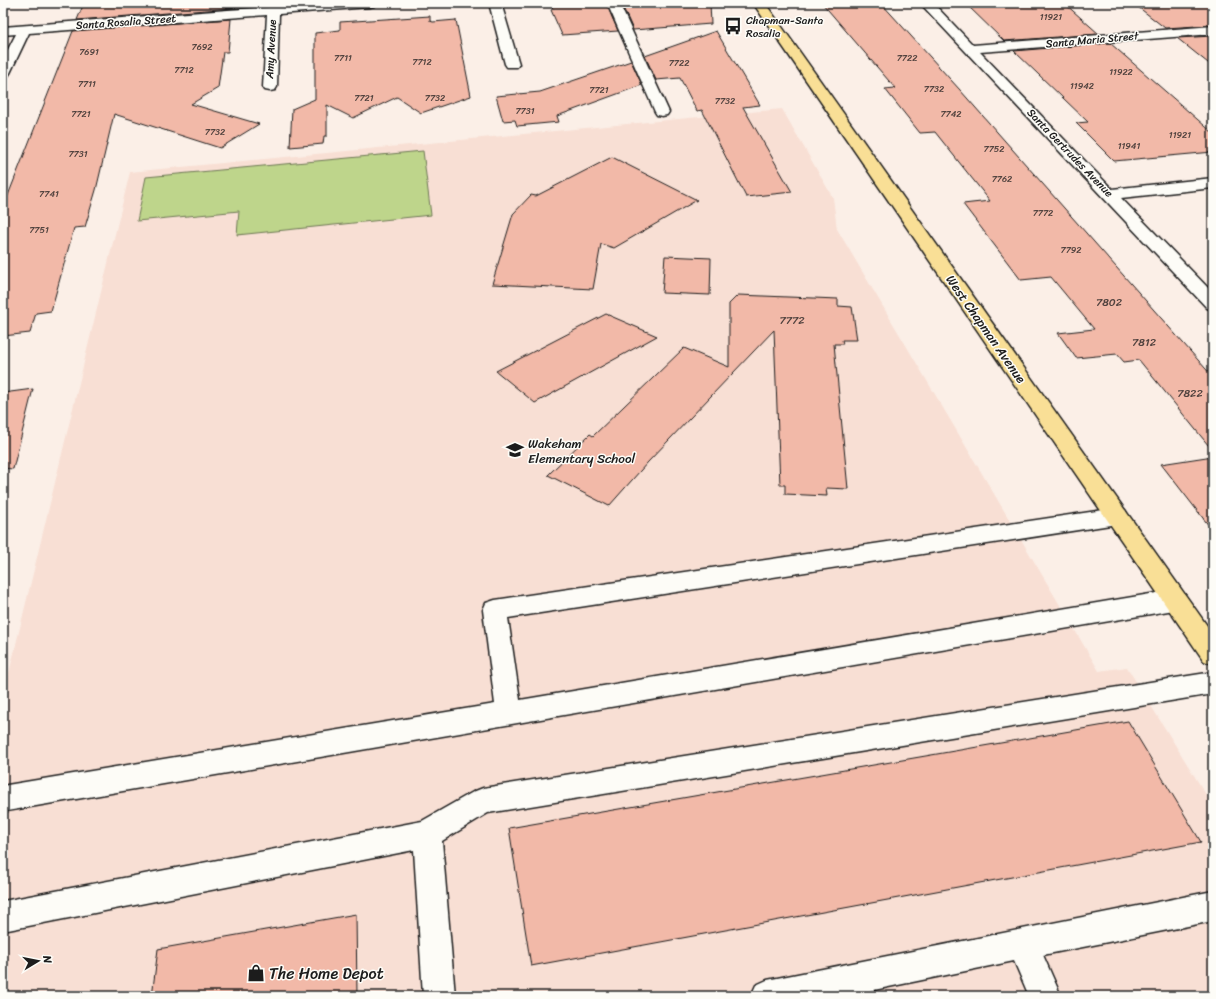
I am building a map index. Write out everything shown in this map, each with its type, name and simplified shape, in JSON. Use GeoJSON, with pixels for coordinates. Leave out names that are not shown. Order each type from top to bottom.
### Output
{"type":"FeatureCollection","features":[{"type":"Feature","properties":{"kind":"main road","name":"West Chapman Avenue"},"geometry":{"type":"LineString","coordinates":[[759,3],[1213,654]]}},
{"type":"Feature","properties":{"kind":"street","name":"Santa Rosalia Street"},"geometry":{"type":"LineString","coordinates":[[3,31],[370,3]]}},
{"type":"Feature","properties":{"kind":"street"},"geometry":{"type":"LineString","coordinates":[[495,3],[512,64]]}},
{"type":"Feature","properties":{"kind":"street"},"geometry":{"type":"LineString","coordinates":[[613,3],[662,112]]}},
{"type":"Feature","properties":{"kind":"street","name":"Santa Gertrudes Avenue"},"geometry":{"type":"LineString","coordinates":[[926,3],[1213,304]]}},
{"type":"Feature","properties":{"kind":"street","name":"Amy Avenue"},"geometry":{"type":"LineString","coordinates":[[270,87],[273,11]]}},
{"type":"Feature","properties":{"kind":"street"},"geometry":{"type":"LineString","coordinates":[[3,73],[24,30]]}},
{"type":"Feature","properties":{"kind":"street","name":"Santa Maria Street"},"geometry":{"type":"LineString","coordinates":[[970,49],[1213,30]]}},
{"type":"Feature","properties":{"kind":"street"},"geometry":{"type":"LineString","coordinates":[[1109,194],[1213,183]]}},
{"type":"Feature","properties":{"kind":"street"},"geometry":{"type":"LineString","coordinates":[[509,712],[495,610],[1117,516]]}},
{"type":"Feature","properties":{"kind":"street"},"geometry":{"type":"LineString","coordinates":[[7,798],[1174,600]]}},
{"type":"Feature","properties":{"kind":"street"},"geometry":{"type":"LineString","coordinates":[[3,916],[428,834],[483,801],[1213,682]]}},
{"type":"Feature","properties":{"kind":"street"},"geometry":{"type":"LineString","coordinates":[[428,834],[439,996]]}},
{"type":"Feature","properties":{"kind":"street"},"geometry":{"type":"LineString","coordinates":[[767,996],[1213,906]]}},
{"type":"Feature","properties":{"kind":"street"},"geometry":{"type":"LineString","coordinates":[[1023,944],[1045,996]]}},
{"type":"Feature","properties":{"kind":"shaded area","name":"Wakeham Elementary School"},"geometry":{"type":"Polygon","coordinates":[[[782,109],[833,198],[837,229],[1099,671],[1127,667],[1213,806],[1213,996],[3,996],[3,698],[130,172],[782,109]]]}},
{"type":"Feature","properties":{"kind":"green space"},"geometry":{"type":"Polygon","coordinates":[[[423,151],[431,215],[237,235],[239,211],[137,221],[146,177],[423,151]]]}},
{"type":"Feature","properties":{"kind":"building"},"geometry":{"type":"Polygon","coordinates":[[[84,3],[232,3],[232,8],[77,20],[84,3]]]}},
{"type":"Feature","properties":{"kind":"building"},"geometry":{"type":"Polygon","coordinates":[[[551,3],[606,3],[618,31],[562,35],[551,10],[553,9],[551,3]]]}},
{"type":"Feature","properties":{"kind":"building"},"geometry":{"type":"Polygon","coordinates":[[[621,3],[710,3],[711,24],[633,30],[621,3]]]}},
{"type":"Feature","properties":{"kind":"building"},"geometry":{"type":"Polygon","coordinates":[[[822,3],[881,3],[960,90],[1213,377],[1213,451],[1139,360],[1124,362],[1117,354],[1076,358],[1058,333],[1094,329],[1051,277],[1021,280],[963,204],[990,201],[935,132],[920,133],[885,89],[895,88],[822,3]]]}},
{"type":"Feature","properties":{"kind":"building"},"geometry":{"type":"Polygon","coordinates":[[[965,3],[1064,3],[1099,34],[1004,41],[965,3]]]}},
{"type":"Feature","properties":{"kind":"building"},"geometry":{"type":"Polygon","coordinates":[[[1133,3],[1213,3],[1213,25],[1165,28],[1133,3]]]}},
{"type":"Feature","properties":{"kind":"building"},"geometry":{"type":"Polygon","coordinates":[[[430,16],[430,21],[433,22],[456,20],[471,96],[421,113],[397,97],[353,118],[327,105],[327,136],[324,136],[323,144],[290,147],[292,109],[315,99],[315,33],[340,30],[340,22],[430,16]]]}},
{"type":"Feature","properties":{"kind":"building"},"geometry":{"type":"Polygon","coordinates":[[[231,19],[228,52],[223,52],[218,88],[191,104],[259,124],[220,148],[114,114],[96,190],[85,227],[74,228],[51,311],[36,313],[30,333],[3,336],[3,208],[73,31],[231,19]]]}},
{"type":"Feature","properties":{"kind":"building"},"geometry":{"type":"Polygon","coordinates":[[[716,31],[760,105],[743,107],[792,192],[746,197],[702,110],[697,111],[680,78],[656,80],[645,56],[716,31]]]}},
{"type":"Feature","properties":{"kind":"building"},"geometry":{"type":"Polygon","coordinates":[[[1213,36],[1213,67],[1177,38],[1213,36]]]}},
{"type":"Feature","properties":{"kind":"building"},"geometry":{"type":"Polygon","coordinates":[[[1110,43],[1213,133],[1213,152],[1114,161],[1076,123],[1088,122],[1014,51],[1110,43]]]}},
{"type":"Feature","properties":{"kind":"building"},"geometry":{"type":"Polygon","coordinates":[[[631,61],[642,85],[557,116],[559,122],[517,126],[515,120],[503,121],[496,96],[540,92],[631,61]]]}},
{"type":"Feature","properties":{"kind":"building"},"geometry":{"type":"Polygon","coordinates":[[[612,157],[697,200],[614,248],[601,244],[593,289],[492,284],[513,214],[531,195],[536,196],[612,157]]]}},
{"type":"Feature","properties":{"kind":"building"},"geometry":{"type":"Polygon","coordinates":[[[665,256],[711,258],[710,295],[662,293],[665,256]]]}},
{"type":"Feature","properties":{"kind":"building"},"geometry":{"type":"Polygon","coordinates":[[[738,295],[838,299],[838,306],[852,307],[857,340],[842,340],[843,344],[834,344],[848,489],[826,488],[827,496],[785,494],[785,485],[780,485],[774,330],[648,462],[609,506],[548,475],[590,434],[593,436],[684,348],[729,367],[729,304],[738,295]]]}},
{"type":"Feature","properties":{"kind":"building"},"geometry":{"type":"Polygon","coordinates":[[[606,314],[657,336],[535,403],[496,371],[606,314]]]}},
{"type":"Feature","properties":{"kind":"building"},"geometry":{"type":"Polygon","coordinates":[[[33,389],[13,469],[3,468],[3,393],[33,389]]]}},
{"type":"Feature","properties":{"kind":"building"},"geometry":{"type":"Polygon","coordinates":[[[1213,456],[1213,531],[1161,464],[1213,456]]]}},
{"type":"Feature","properties":{"kind":"building"},"geometry":{"type":"Polygon","coordinates":[[[1128,721],[1201,842],[531,966],[509,828],[1128,721]]]}},
{"type":"Feature","properties":{"kind":"building","name":"The Home Depot"},"geometry":{"type":"Polygon","coordinates":[[[356,914],[357,996],[152,996],[158,949],[356,914]]]}},
{"type":"Feature","properties":{"kind":"place","name":"Chapman-Santa Rosalia"},"geometry":{"type":"Point","coordinates":[733,26]}},
{"type":"Feature","properties":{"kind":"place","name":"Wakeham Elementary School"},"geometry":{"type":"Point","coordinates":[515,450]}},
{"type":"Feature","properties":{"kind":"place","name":"The Home Depot"},"geometry":{"type":"Point","coordinates":[256,973]}}]}
